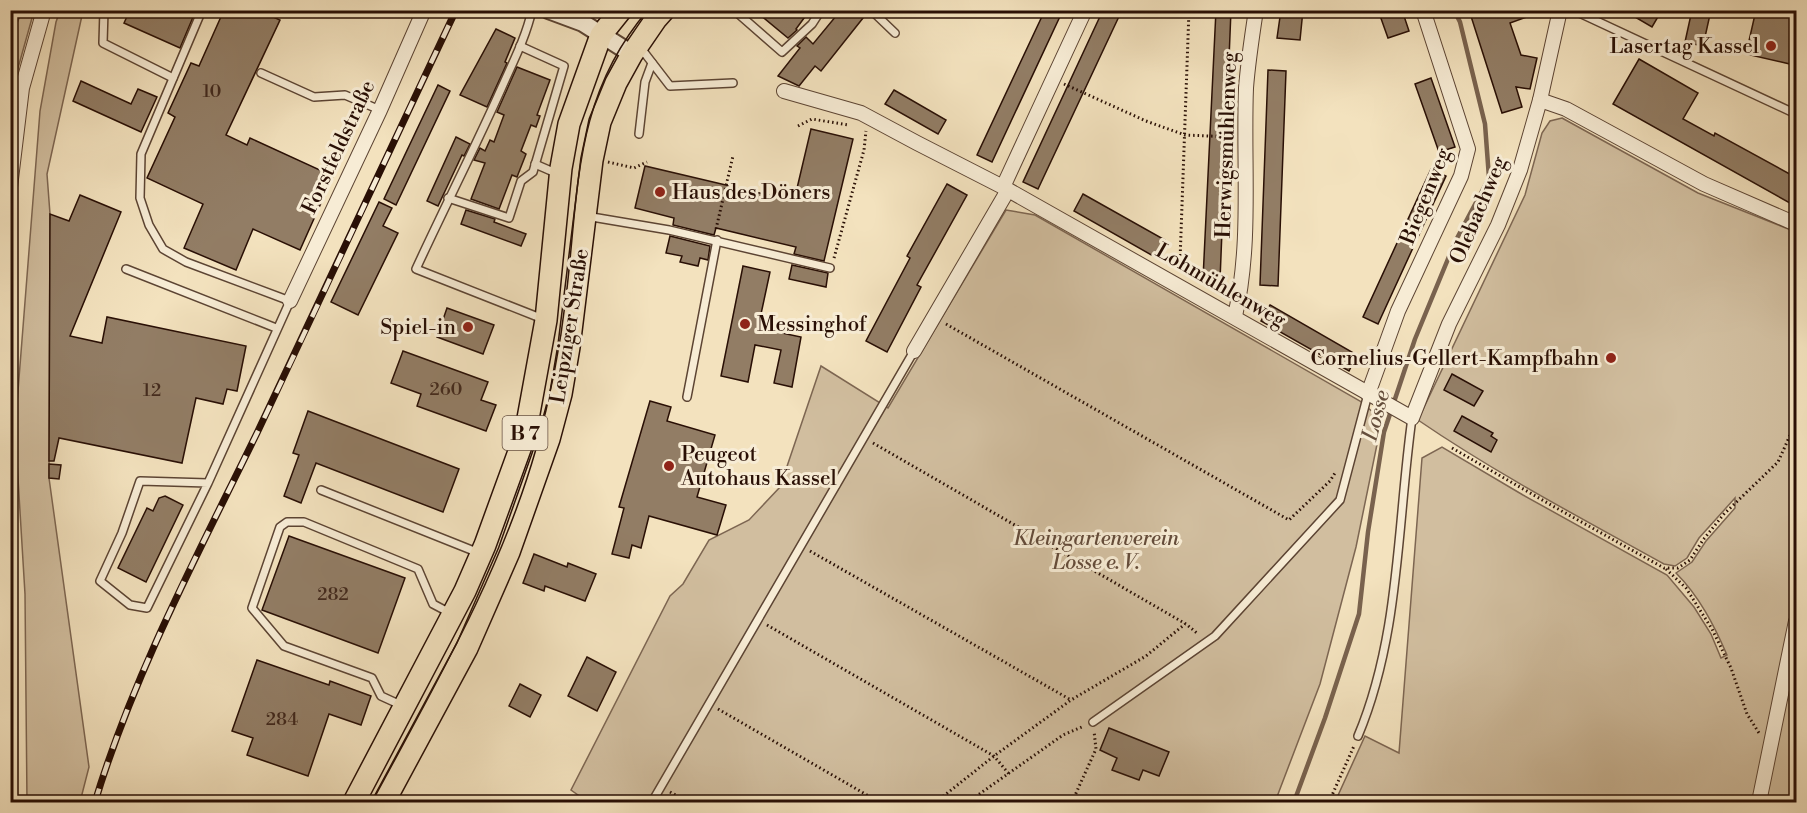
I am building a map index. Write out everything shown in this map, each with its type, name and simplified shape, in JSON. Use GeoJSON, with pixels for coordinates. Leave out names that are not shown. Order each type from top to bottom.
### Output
{"type":"FeatureCollection","features":[{"type":"Feature","properties":{"kind":"main road","name":"Leipziger Straße"},"geometry":{"type":"LineString","coordinates":[[354,802],[453,614],[481,554],[525,435],[546,320],[560,175],[569,124],[601,35],[621,10]]}},
{"type":"Feature","properties":{"kind":"main road","name":"Leipziger Straße"},"geometry":{"type":"LineString","coordinates":[[384,802],[467,648],[509,552],[549,439],[561,394],[569,347],[592,160],[600,122],[616,83],[635,49],[664,10]]}},
{"type":"Feature","properties":{"kind":"street"},"geometry":{"type":"LineString","coordinates":[[10,187],[22,88],[44,10]]}},
{"type":"Feature","properties":{"kind":"street","name":"Forstfeldstraße"},"geometry":{"type":"LineString","coordinates":[[290,301],[380,110],[424,10]]}},
{"type":"Feature","properties":{"kind":"street"},"geometry":{"type":"LineString","coordinates":[[548,10],[584,23],[601,35],[635,49]]}},
{"type":"Feature","properties":{"kind":"street"},"geometry":{"type":"LineString","coordinates":[[914,351],[1005,188],[1085,10]]}},
{"type":"Feature","properties":{"kind":"street","name":"Herwigsmühlenweg"},"geometry":{"type":"LineString","coordinates":[[1235,316],[1241,280],[1246,186],[1247,78],[1256,10]]}},
{"type":"Feature","properties":{"kind":"street","name":"Biegenweg"},"geometry":{"type":"LineString","coordinates":[[1372,396],[1398,311],[1461,177],[1468,149],[1423,10]]}},
{"type":"Feature","properties":{"kind":"street","name":"Olebachweg"},"geometry":{"type":"LineString","coordinates":[[1408,416],[1449,324],[1503,214],[1520,170],[1540,100],[1560,10]]}},
{"type":"Feature","properties":{"kind":"street","name":"Lohmühlenweg"},"geometry":{"type":"LineString","coordinates":[[784,91],[861,113],[916,144],[1005,188],[1235,316],[1408,416]]}},
{"type":"Feature","properties":{"kind":"street"},"geometry":{"type":"LineString","coordinates":[[1540,100],[1566,109],[1704,184],[1797,224]]}},
{"type":"Feature","properties":{"kind":"street"},"geometry":{"type":"LineString","coordinates":[[1759,802],[1797,621]]}},
{"type":"Feature","properties":{"kind":"lane"},"geometry":{"type":"LineString","coordinates":[[104,10],[103,43],[173,78]]}},
{"type":"Feature","properties":{"kind":"lane"},"geometry":{"type":"LineString","coordinates":[[202,10],[141,154],[140,198],[149,225],[163,249],[186,262],[290,301],[208,483],[147,608],[130,605],[100,581],[122,533],[140,481],[208,483]]}},
{"type":"Feature","properties":{"kind":"lane"},"geometry":{"type":"LineString","coordinates":[[532,10],[528,28],[490,114],[416,269],[546,320]]}},
{"type":"Feature","properties":{"kind":"lane"},"geometry":{"type":"LineString","coordinates":[[734,10],[782,52],[805,31],[822,10]]}},
{"type":"Feature","properties":{"kind":"lane"},"geometry":{"type":"LineString","coordinates":[[871,10],[895,33]]}},
{"type":"Feature","properties":{"kind":"lane"},"geometry":{"type":"LineString","coordinates":[[1573,10],[1797,114]]}},
{"type":"Feature","properties":{"kind":"lane"},"geometry":{"type":"LineString","coordinates":[[448,198],[509,218],[521,181],[533,172],[564,66],[520,46]]}},
{"type":"Feature","properties":{"kind":"lane"},"geometry":{"type":"LineString","coordinates":[[635,49],[652,63],[670,86],[733,83]]}},
{"type":"Feature","properties":{"kind":"lane"},"geometry":{"type":"LineString","coordinates":[[639,134],[645,82],[652,63]]}},
{"type":"Feature","properties":{"kind":"lane"},"geometry":{"type":"LineString","coordinates":[[261,73],[314,96],[345,95],[380,110]]}},
{"type":"Feature","properties":{"kind":"lane"},"geometry":{"type":"LineString","coordinates":[[535,165],[560,175]]}},
{"type":"Feature","properties":{"kind":"lane"},"geometry":{"type":"LineString","coordinates":[[586,216],[716,240],[830,268]]}},
{"type":"Feature","properties":{"kind":"lane"},"geometry":{"type":"LineString","coordinates":[[687,397],[716,240]]}},
{"type":"Feature","properties":{"kind":"lane"},"geometry":{"type":"LineString","coordinates":[[126,269],[276,328]]}},
{"type":"Feature","properties":{"kind":"lane"},"geometry":{"type":"LineString","coordinates":[[652,802],[914,351]]}},
{"type":"Feature","properties":{"kind":"lane"},"geometry":{"type":"LineString","coordinates":[[1093,722],[1208,642],[1340,500],[1372,396]]}},
{"type":"Feature","properties":{"kind":"lane"},"geometry":{"type":"LineString","coordinates":[[1358,736],[1371,706],[1380,671],[1397,576],[1408,416]]}},
{"type":"Feature","properties":{"kind":"lane"},"geometry":{"type":"LineString","coordinates":[[321,490],[481,554]]}},
{"type":"Feature","properties":{"kind":"lane"},"geometry":{"type":"LineString","coordinates":[[405,707],[381,696],[372,678],[284,646],[252,608],[280,527],[287,522],[304,522],[418,568],[433,604],[453,614]]}},
{"type":"Feature","properties":{"kind":"path"},"geometry":{"type":"LineString","coordinates":[[10,29],[19,10]]}},
{"type":"Feature","properties":{"kind":"path"},"geometry":{"type":"LineString","coordinates":[[1170,280],[1180,261],[1189,10]]}},
{"type":"Feature","properties":{"kind":"path"},"geometry":{"type":"LineString","coordinates":[[1053,79],[1146,121],[1185,135],[1246,138]]}},
{"type":"Feature","properties":{"kind":"path"},"geometry":{"type":"LineString","coordinates":[[798,126],[812,119],[851,126]]}},
{"type":"Feature","properties":{"kind":"path"},"geometry":{"type":"LineString","coordinates":[[830,268],[864,150],[866,129],[861,127]]}},
{"type":"Feature","properties":{"kind":"path"},"geometry":{"type":"LineString","coordinates":[[716,240],[733,156]]}},
{"type":"Feature","properties":{"kind":"path"},"geometry":{"type":"LineString","coordinates":[[603,160],[634,168],[647,162]]}},
{"type":"Feature","properties":{"kind":"path"},"geometry":{"type":"LineString","coordinates":[[934,317],[1289,520],[1330,481],[1339,466]]}},
{"type":"Feature","properties":{"kind":"path"},"geometry":{"type":"LineString","coordinates":[[1664,568],[1678,568],[1690,560],[1724,514],[1778,462],[1797,422]]}},
{"type":"Feature","properties":{"kind":"path"},"geometry":{"type":"LineString","coordinates":[[864,438],[1185,624],[1208,642]]}},
{"type":"Feature","properties":{"kind":"path"},"geometry":{"type":"LineString","coordinates":[[1452,448],[1664,568],[1686,588],[1712,629],[1731,668],[1747,714],[1771,752]]}},
{"type":"Feature","properties":{"kind":"path"},"geometry":{"type":"LineString","coordinates":[[801,546],[1071,700]]}},
{"type":"Feature","properties":{"kind":"path"},"geometry":{"type":"LineString","coordinates":[[758,619],[994,756],[1009,774]]}},
{"type":"Feature","properties":{"kind":"path"},"geometry":{"type":"LineString","coordinates":[[936,802],[1071,700],[1146,656],[1185,624]]}},
{"type":"Feature","properties":{"kind":"path"},"geometry":{"type":"LineString","coordinates":[[709,703],[879,802]]}},
{"type":"Feature","properties":{"kind":"path"},"geometry":{"type":"LineString","coordinates":[[968,802],[1063,735],[1093,722],[1096,749],[1072,802]]}},
{"type":"Feature","properties":{"kind":"path"},"geometry":{"type":"LineString","coordinates":[[1329,802],[1358,736]]}},
{"type":"Feature","properties":{"kind":"path"},"geometry":{"type":"LineString","coordinates":[[661,787],[688,802]]}},
{"type":"Feature","properties":{"kind":"green space"},"geometry":{"type":"Polygon","coordinates":[[[22,11],[34,11],[11,93],[11,38],[22,11]]]}},
{"type":"Feature","properties":{"kind":"green space"},"geometry":{"type":"Polygon","coordinates":[[[60,11],[83,11],[47,174],[50,214],[49,478],[89,767],[80,802],[27,802],[25,594],[15,429],[40,111],[60,11]]]}},
{"type":"Feature","properties":{"kind":"green space"},"geometry":{"type":"Polygon","coordinates":[[[1562,118],[1698,193],[1796,232],[1796,802],[1335,802],[1365,736],[1399,753],[1422,458],[1442,447],[1667,575],[1694,607],[1711,634],[1721,658],[1727,655],[1705,611],[1676,573],[1692,562],[1706,541],[1735,508],[1735,498],[1699,538],[1687,558],[1675,566],[1664,564],[1509,477],[1418,420],[1525,195],[1542,133],[1550,121],[1562,118]]]}},
{"type":"Feature","properties":{"kind":"green space","name":"Kleingartenverein Losse e. V."},"geometry":{"type":"Polygon","coordinates":[[[1006,210],[1035,215],[1360,401],[1382,420],[1356,547],[1320,684],[1275,802],[588,802],[571,790],[670,596],[683,584],[709,540],[749,520],[780,487],[821,366],[888,408],[1006,210]]]}},
{"type":"Feature","properties":{"kind":"building"},"geometry":{"type":"Polygon","coordinates":[[[130,10],[196,10],[180,48],[124,23],[130,10]]]}},
{"type":"Feature","properties":{"kind":"building"},"geometry":{"type":"Polygon","coordinates":[[[224,10],[271,10],[269,15],[280,20],[226,135],[247,145],[250,138],[333,176],[300,250],[253,229],[236,270],[184,248],[203,204],[147,178],[175,117],[168,113],[191,63],[199,66],[224,10]]]}},
{"type":"Feature","properties":{"kind":"building"},"geometry":{"type":"Polygon","coordinates":[[[754,10],[810,10],[797,30],[788,38],[754,10]]]}},
{"type":"Feature","properties":{"kind":"building"},"geometry":{"type":"Polygon","coordinates":[[[841,10],[854,10],[863,18],[821,71],[815,66],[799,86],[778,76],[800,48],[797,46],[806,37],[813,44],[841,10]]]}},
{"type":"Feature","properties":{"kind":"building"},"geometry":{"type":"Polygon","coordinates":[[[1045,10],[1063,10],[992,162],[977,155],[1045,10]]]}},
{"type":"Feature","properties":{"kind":"building"},"geometry":{"type":"Polygon","coordinates":[[[1103,10],[1122,10],[1038,189],[1023,182],[1103,10]]]}},
{"type":"Feature","properties":{"kind":"building"},"geometry":{"type":"Polygon","coordinates":[[[1216,10],[1231,10],[1220,280],[1203,279],[1216,10]]]}},
{"type":"Feature","properties":{"kind":"building"},"geometry":{"type":"Polygon","coordinates":[[[1281,10],[1303,10],[1300,40],[1277,38],[1281,10]]]}},
{"type":"Feature","properties":{"kind":"building"},"geometry":{"type":"Polygon","coordinates":[[[1378,10],[1402,10],[1409,31],[1388,38],[1378,10]]]}},
{"type":"Feature","properties":{"kind":"building"},"geometry":{"type":"Polygon","coordinates":[[[1469,10],[1540,10],[1541,12],[1510,23],[1521,55],[1537,58],[1530,89],[1516,87],[1522,107],[1502,113],[1469,10]]]}},
{"type":"Feature","properties":{"kind":"building"},"geometry":{"type":"Polygon","coordinates":[[[1623,10],[1662,10],[1652,27],[1623,10]]]}},
{"type":"Feature","properties":{"kind":"building"},"geometry":{"type":"Polygon","coordinates":[[[1692,10],[1711,10],[1703,46],[1685,42],[1692,10]]]}},
{"type":"Feature","properties":{"kind":"building","name":"Lasertag Kassel"},"geometry":{"type":"Polygon","coordinates":[[[1756,10],[1797,10],[1797,37],[1790,64],[1746,54],[1756,10]]]}},
{"type":"Feature","properties":{"kind":"building"},"geometry":{"type":"Polygon","coordinates":[[[496,29],[515,38],[505,62],[507,63],[487,107],[460,95],[496,29]]]}},
{"type":"Feature","properties":{"kind":"building"},"geometry":{"type":"Polygon","coordinates":[[[1639,59],[1698,93],[1683,119],[1714,136],[1715,133],[1797,178],[1797,207],[1613,104],[1639,59]]]}},
{"type":"Feature","properties":{"kind":"building"},"geometry":{"type":"Polygon","coordinates":[[[517,67],[550,80],[537,115],[540,116],[536,127],[531,125],[521,151],[526,154],[517,177],[512,175],[499,209],[471,199],[485,163],[474,160],[480,148],[485,151],[490,140],[494,142],[504,115],[497,112],[517,67]]]}},
{"type":"Feature","properties":{"kind":"building"},"geometry":{"type":"Polygon","coordinates":[[[1268,70],[1286,71],[1278,286],[1260,285],[1268,70]]]}},
{"type":"Feature","properties":{"kind":"building"},"geometry":{"type":"Polygon","coordinates":[[[1431,78],[1455,147],[1439,152],[1415,84],[1431,78]]]}},
{"type":"Feature","properties":{"kind":"building"},"geometry":{"type":"Polygon","coordinates":[[[81,81],[131,104],[138,89],[157,97],[141,132],[73,101],[81,81]]]}},
{"type":"Feature","properties":{"kind":"building"},"geometry":{"type":"Polygon","coordinates":[[[438,85],[450,91],[396,205],[384,199],[438,85]]]}},
{"type":"Feature","properties":{"kind":"building"},"geometry":{"type":"Polygon","coordinates":[[[894,90],[946,120],[938,134],[885,104],[894,90]]]}},
{"type":"Feature","properties":{"kind":"building"},"geometry":{"type":"Polygon","coordinates":[[[811,129],[853,139],[824,261],[794,254],[796,247],[716,228],[714,235],[673,225],[674,218],[635,208],[645,166],[794,201],[811,129]]]}},
{"type":"Feature","properties":{"kind":"building"},"geometry":{"type":"Polygon","coordinates":[[[456,137],[470,144],[464,156],[462,155],[438,206],[427,201],[456,137]]]}},
{"type":"Feature","properties":{"kind":"building"},"geometry":{"type":"Polygon","coordinates":[[[1431,169],[1446,176],[1378,324],[1363,317],[1431,169]]]}},
{"type":"Feature","properties":{"kind":"building"},"geometry":{"type":"Polygon","coordinates":[[[947,184],[967,195],[917,285],[921,287],[887,352],[866,341],[910,258],[907,256],[947,184]]]}},
{"type":"Feature","properties":{"kind":"building"},"geometry":{"type":"Polygon","coordinates":[[[1083,194],[1165,240],[1155,257],[1074,211],[1083,194]]]}},
{"type":"Feature","properties":{"kind":"building"},"geometry":{"type":"Polygon","coordinates":[[[80,195],[121,212],[70,336],[102,343],[107,317],[246,346],[237,391],[227,389],[223,404],[196,398],[182,463],[59,438],[54,461],[49,461],[50,214],[69,221],[80,195]]]}},
{"type":"Feature","properties":{"kind":"building"},"geometry":{"type":"Polygon","coordinates":[[[379,202],[392,208],[383,226],[398,233],[358,315],[331,302],[379,202]]]}},
{"type":"Feature","properties":{"kind":"building"},"geometry":{"type":"Polygon","coordinates":[[[466,210],[495,219],[494,222],[526,234],[521,246],[461,224],[466,210]]]}},
{"type":"Feature","properties":{"kind":"building"},"geometry":{"type":"Polygon","coordinates":[[[670,236],[710,246],[708,260],[700,258],[698,266],[680,262],[682,256],[666,253],[670,236]]]}},
{"type":"Feature","properties":{"kind":"building"},"geometry":{"type":"Polygon","coordinates":[[[792,265],[828,273],[826,287],[789,279],[792,265]]]}},
{"type":"Feature","properties":{"kind":"building","name":"Messinghof"},"geometry":{"type":"Polygon","coordinates":[[[743,266],[770,272],[758,328],[801,337],[792,387],[774,383],[781,350],[755,345],[748,382],[721,376],[743,266]]]}},
{"type":"Feature","properties":{"kind":"building"},"geometry":{"type":"Polygon","coordinates":[[[1270,305],[1357,355],[1349,371],[1261,321],[1270,305]]]}},
{"type":"Feature","properties":{"kind":"building","name":"Spiel-in"},"geometry":{"type":"Polygon","coordinates":[[[447,308],[494,325],[483,354],[437,337],[447,308]]]}},
{"type":"Feature","properties":{"kind":"building"},"geometry":{"type":"Polygon","coordinates":[[[403,351],[488,382],[481,400],[496,405],[486,431],[417,406],[421,394],[391,383],[403,351]]]}},
{"type":"Feature","properties":{"kind":"building"},"geometry":{"type":"Polygon","coordinates":[[[1452,374],[1483,391],[1474,406],[1444,390],[1452,374]]]}},
{"type":"Feature","properties":{"kind":"building","name":"Peugeot Autohaus Kassel"},"geometry":{"type":"Polygon","coordinates":[[[650,401],[671,407],[667,421],[715,435],[697,497],[726,505],[717,535],[649,516],[641,548],[632,545],[629,558],[612,554],[624,508],[619,507],[650,401]]]}},
{"type":"Feature","properties":{"kind":"building"},"geometry":{"type":"Polygon","coordinates":[[[308,411],[459,469],[443,512],[316,463],[301,503],[284,496],[299,455],[293,453],[308,411]]]}},
{"type":"Feature","properties":{"kind":"building"},"geometry":{"type":"Polygon","coordinates":[[[1462,416],[1493,433],[1491,436],[1497,440],[1491,452],[1454,431],[1462,416]]]}},
{"type":"Feature","properties":{"kind":"building"},"geometry":{"type":"Polygon","coordinates":[[[49,464],[61,465],[59,479],[49,478],[49,464]]]}},
{"type":"Feature","properties":{"kind":"building"},"geometry":{"type":"Polygon","coordinates":[[[165,496],[183,505],[146,582],[118,568],[147,508],[153,511],[159,498],[165,496]]]}},
{"type":"Feature","properties":{"kind":"building"},"geometry":{"type":"Polygon","coordinates":[[[289,536],[405,578],[378,653],[262,610],[289,536]]]}},
{"type":"Feature","properties":{"kind":"building"},"geometry":{"type":"Polygon","coordinates":[[[534,554],[567,567],[568,563],[596,574],[585,601],[545,586],[544,591],[523,583],[534,554]]]}},
{"type":"Feature","properties":{"kind":"building"},"geometry":{"type":"Polygon","coordinates":[[[587,657],[616,672],[597,711],[568,696],[587,657]]]}},
{"type":"Feature","properties":{"kind":"building"},"geometry":{"type":"Polygon","coordinates":[[[257,660],[329,685],[330,681],[371,696],[361,725],[329,714],[308,776],[247,755],[253,738],[232,731],[257,660]]]}},
{"type":"Feature","properties":{"kind":"building"},"geometry":{"type":"Polygon","coordinates":[[[520,684],[541,695],[530,717],[509,706],[520,684]]]}},
{"type":"Feature","properties":{"kind":"building"},"geometry":{"type":"Polygon","coordinates":[[[1109,728],[1169,752],[1159,776],[1143,770],[1139,780],[1112,770],[1117,758],[1100,750],[1109,728]]]}},
{"type":"Feature","properties":{"kind":"waterway","name":"Losse"},"geometry":{"type":"LineString","coordinates":[[1294,802],[1325,718],[1359,614],[1368,532],[1384,432],[1415,339],[1455,242],[1489,178],[1485,124],[1460,22],[1454,10]]}},
{"type":"Feature","properties":{"kind":"tram line"},"geometry":{"type":"LineString","coordinates":[[372,802],[463,630],[504,541],[521,496],[541,430],[558,355],[578,183],[593,111],[605,77],[623,43],[648,10]]}},
{"type":"Feature","properties":{"kind":"railway"},"geometry":{"type":"LineString","coordinates":[[95,802],[128,707],[168,614],[257,433],[456,10]]}},
{"type":"Feature","properties":{"kind":"place","name":"Lasertag Kassel"},"geometry":{"type":"Point","coordinates":[1771,46]}},
{"type":"Feature","properties":{"kind":"place","name":"Haus des Döners"},"geometry":{"type":"Point","coordinates":[660,192]}},
{"type":"Feature","properties":{"kind":"place","name":"Messinghof"},"geometry":{"type":"Point","coordinates":[745,324]}},
{"type":"Feature","properties":{"kind":"place","name":"Spiel-in"},"geometry":{"type":"Point","coordinates":[468,327]}},
{"type":"Feature","properties":{"kind":"place","name":"Cornelius-Gellert-Kampfbahn"},"geometry":{"type":"Point","coordinates":[1611,358]}},
{"type":"Feature","properties":{"kind":"place","name":"Peugeot Autohaus Kassel"},"geometry":{"type":"Point","coordinates":[669,466]}}]}
